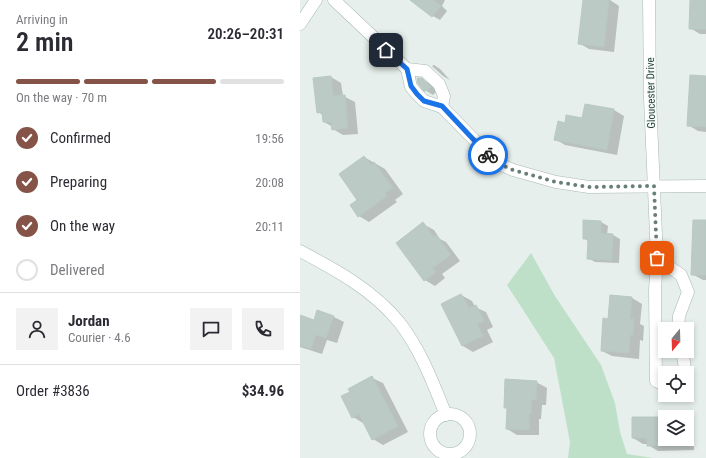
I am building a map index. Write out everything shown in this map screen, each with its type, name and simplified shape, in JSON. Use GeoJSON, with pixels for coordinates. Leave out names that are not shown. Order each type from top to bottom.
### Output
{"type":"FeatureCollection","features":[{"type":"Feature","properties":{"kind":"street"},"geometry":{"type":"LineString","coordinates":[[300,24],[316,0]]}},
{"type":"Feature","properties":{"kind":"street"},"geometry":{"type":"LineString","coordinates":[[334,0],[407,69],[411,86],[417,94],[424,101],[442,106],[493,160],[513,170],[556,182],[589,187],[706,186]]}},
{"type":"Feature","properties":{"kind":"street","name":"Gloucester Drive"},"geometry":{"type":"LineString","coordinates":[[649,0],[650,98],[657,258],[655,290],[656,381],[658,382]]}},
{"type":"Feature","properties":{"kind":"street"},"geometry":{"type":"LineString","coordinates":[[407,69],[425,71],[439,84],[444,96],[442,106]]}},
{"type":"Feature","properties":{"kind":"street"},"geometry":{"type":"LineString","coordinates":[[300,251],[353,281],[377,300],[399,322],[427,369],[446,415]]}},
{"type":"Feature","properties":{"kind":"street"},"geometry":{"type":"LineString","coordinates":[[657,258],[681,275],[688,292],[679,316],[679,322]]}},
{"type":"Feature","properties":{"kind":"green space"},"geometry":{"type":"Polygon","coordinates":[[[531,253],[555,296],[601,365],[615,403],[620,432],[627,454],[653,458],[568,458],[570,442],[554,358],[507,285],[531,253]]]}},
{"type":"Feature","properties":{"kind":"building"},"geometry":{"type":"Polygon","coordinates":[[[410,0],[433,0],[441,6],[432,17],[410,0]]]}},
{"type":"Feature","properties":{"kind":"building"},"geometry":{"type":"Polygon","coordinates":[[[583,0],[609,0],[604,47],[578,44],[583,0]]]}},
{"type":"Feature","properties":{"kind":"building"},"geometry":{"type":"Polygon","coordinates":[[[690,0],[706,0],[706,29],[689,29],[690,0]]]}},
{"type":"Feature","properties":{"kind":"building"},"geometry":{"type":"Polygon","coordinates":[[[690,75],[706,76],[706,127],[687,126],[690,75]]]}},
{"type":"Feature","properties":{"kind":"building"},"geometry":{"type":"Polygon","coordinates":[[[331,76],[333,96],[345,95],[348,128],[332,130],[331,122],[323,122],[322,112],[317,113],[313,78],[331,76]]]}},
{"type":"Feature","properties":{"kind":"building"},"geometry":{"type":"Polygon","coordinates":[[[417,78],[422,78],[431,87],[424,91],[418,84],[417,78]]]}},
{"type":"Feature","properties":{"kind":"building"},"geometry":{"type":"Polygon","coordinates":[[[585,104],[614,109],[607,150],[554,140],[558,121],[565,123],[566,115],[582,118],[585,104]]]}},
{"type":"Feature","properties":{"kind":"building"},"geometry":{"type":"Polygon","coordinates":[[[364,156],[371,165],[374,162],[393,188],[385,193],[387,196],[358,217],[350,205],[357,200],[339,174],[364,156]]]}},
{"type":"Feature","properties":{"kind":"building"},"geometry":{"type":"Polygon","coordinates":[[[583,220],[601,221],[601,233],[613,234],[612,260],[587,259],[588,239],[583,239],[583,220]]]}},
{"type":"Feature","properties":{"kind":"building"},"geometry":{"type":"Polygon","coordinates":[[[693,220],[706,220],[706,275],[691,275],[693,220]]]}},
{"type":"Feature","properties":{"kind":"building"},"geometry":{"type":"Polygon","coordinates":[[[423,222],[434,237],[436,235],[451,255],[432,268],[436,272],[424,281],[396,243],[423,222]]]}},
{"type":"Feature","properties":{"kind":"building"},"geometry":{"type":"Polygon","coordinates":[[[461,294],[469,308],[476,305],[484,321],[477,324],[483,336],[462,346],[441,304],[461,294]]]}},
{"type":"Feature","properties":{"kind":"building"},"geometry":{"type":"Polygon","coordinates":[[[610,295],[632,297],[630,319],[634,319],[633,335],[630,335],[629,353],[601,351],[603,318],[608,319],[610,295]]]}},
{"type":"Feature","properties":{"kind":"building"},"geometry":{"type":"Polygon","coordinates":[[[317,310],[334,316],[326,338],[316,335],[311,349],[300,345],[300,315],[314,320],[317,310]]]}},
{"type":"Feature","properties":{"kind":"building"},"geometry":{"type":"Polygon","coordinates":[[[372,376],[398,426],[372,440],[359,414],[352,418],[341,396],[350,392],[348,389],[372,376]]]}},
{"type":"Feature","properties":{"kind":"building"},"geometry":{"type":"Polygon","coordinates":[[[505,379],[537,381],[536,400],[532,399],[531,414],[529,414],[529,430],[506,429],[507,408],[504,408],[505,379]]]}},
{"type":"Feature","properties":{"kind":"building"},"geometry":{"type":"Polygon","coordinates":[[[632,417],[658,417],[658,445],[647,446],[647,438],[632,438],[632,417]]]}},
{"type":"Feature","properties":{"kind":"way so far"},"geometry":{"type":"LineString","coordinates":[[488,155],[497,163],[513,170],[556,182],[589,187],[654,186],[657,258]]}},
{"type":"Feature","properties":{"kind":"route"},"geometry":{"type":"LineString","coordinates":[[386,50],[407,69],[411,86],[417,94],[424,101],[442,106],[488,155]]}}]}
